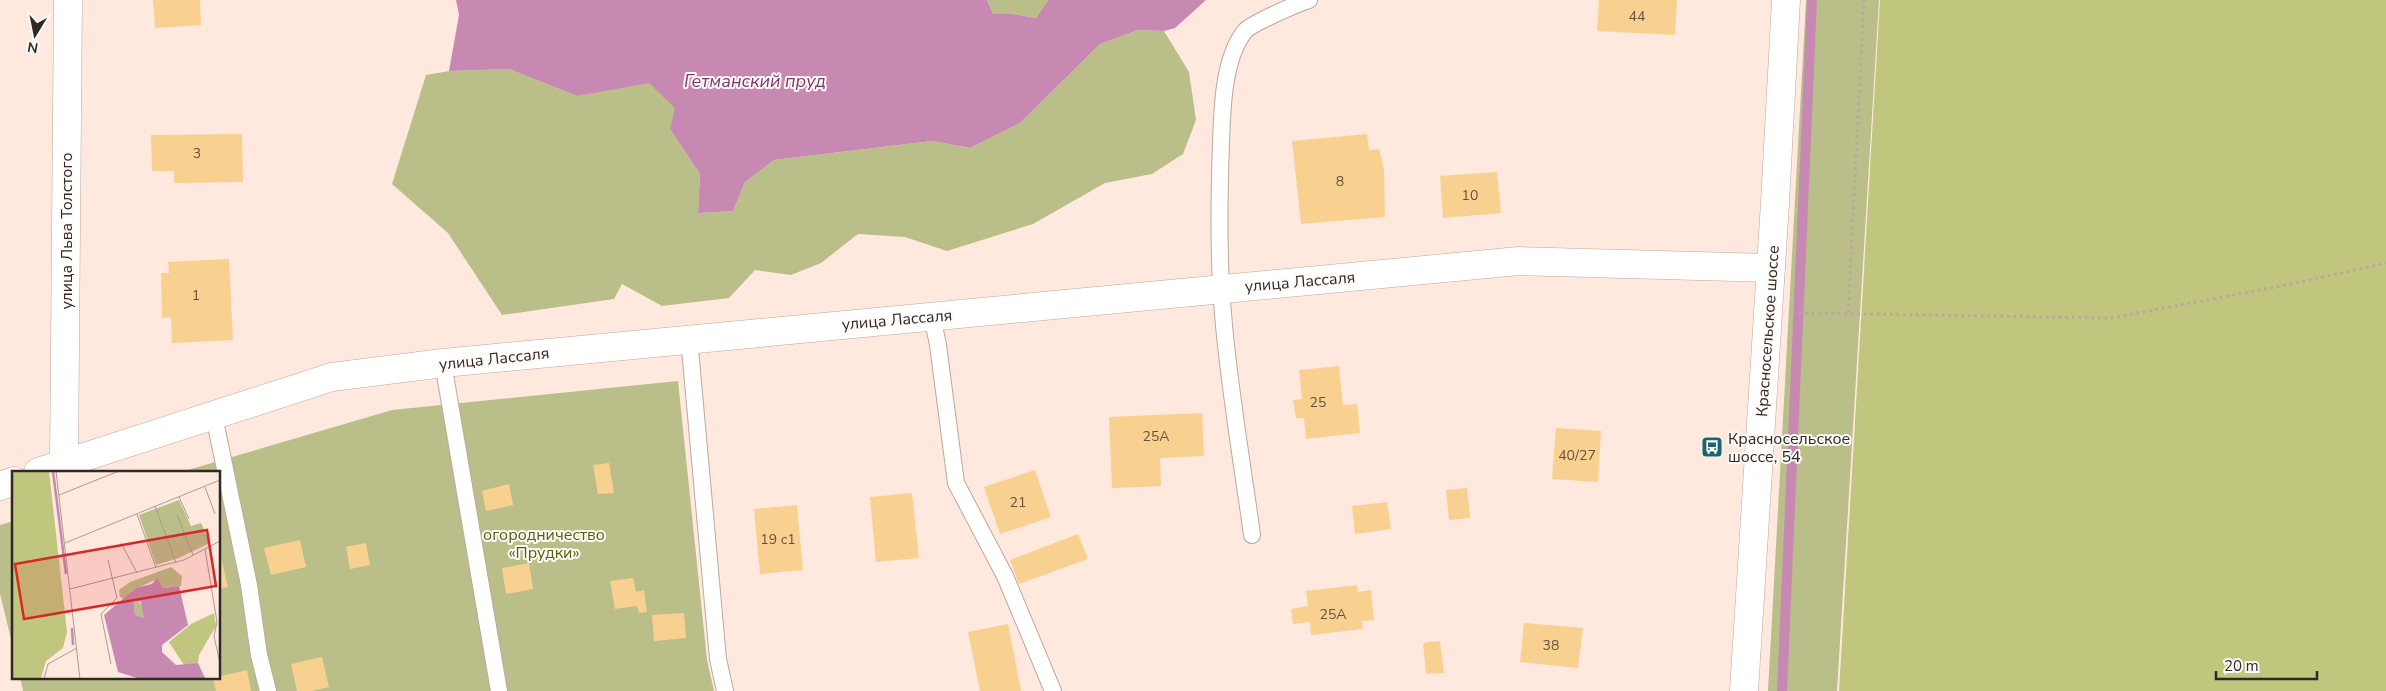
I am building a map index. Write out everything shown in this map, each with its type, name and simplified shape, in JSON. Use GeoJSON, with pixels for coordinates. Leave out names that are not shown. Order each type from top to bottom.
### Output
{"type":"FeatureCollection","features":[{"type":"Feature","properties":{"kind":"street","name":"улица Льва Толстого"},"geometry":{"type":"LineString","coordinates":[[64,463],[68,0]]}},
{"type":"Feature","properties":{"kind":"street","name":"Красносельское шоссе"},"geometry":{"type":"LineString","coordinates":[[1744,691],[1786,0]]}},
{"type":"Feature","properties":{"kind":"street","name":"улица Лассаля"},"geometry":{"type":"LineString","coordinates":[[41,471],[332,377],[443,363],[689,338],[1519,261],[1771,268]]}},
{"type":"Feature","properties":{"kind":"street"},"geometry":{"type":"LineString","coordinates":[[0,486],[12,482]]}},
{"type":"Feature","properties":{"kind":"lane"},"geometry":{"type":"LineString","coordinates":[[1252,535],[1228,363],[1221,288],[1220,173],[1222,102],[1230,60],[1245,30],[1299,3],[1309,0]]}},
{"type":"Feature","properties":{"kind":"lane"},"geometry":{"type":"LineString","coordinates":[[932,316],[938,345],[956,483],[1005,576],[1053,691]]}},
{"type":"Feature","properties":{"kind":"lane"},"geometry":{"type":"LineString","coordinates":[[689,338],[718,659],[725,691]]}},
{"type":"Feature","properties":{"kind":"lane"},"geometry":{"type":"LineString","coordinates":[[443,363],[499,691]]}},
{"type":"Feature","properties":{"kind":"lane"},"geometry":{"type":"LineString","coordinates":[[214,416],[249,585],[259,655],[268,691]]}},
{"type":"Feature","properties":{"kind":"path"},"geometry":{"type":"LineString","coordinates":[[1848,313],[1864,0]]}},
{"type":"Feature","properties":{"kind":"path"},"geometry":{"type":"LineString","coordinates":[[1794,313],[2111,318],[2292,284],[2386,263]]}},
{"type":"Feature","properties":{"kind":"green space"},"geometry":{"type":"Polygon","coordinates":[[[987,0],[1050,1],[1036,18],[1013,14],[993,14],[987,0]]]}},
{"type":"Feature","properties":{"kind":"green space"},"geometry":{"type":"Polygon","coordinates":[[[1806,0],[1879,0],[1837,691],[1768,691],[1806,0]]]}},
{"type":"Feature","properties":{"kind":"green space"},"geometry":{"type":"Polygon","coordinates":[[[1880,0],[2386,0],[2386,691],[1839,691],[1880,0]]]}},
{"type":"Feature","properties":{"kind":"green space"},"geometry":{"type":"Polygon","coordinates":[[[1138,30],[1164,31],[1189,72],[1196,120],[1183,154],[1152,174],[1105,183],[1033,224],[947,251],[905,237],[858,234],[821,263],[791,275],[755,270],[729,298],[662,306],[622,284],[614,299],[502,315],[448,233],[392,184],[426,75],[449,71],[509,69],[577,96],[649,82],[676,108],[670,129],[700,174],[698,213],[733,211],[745,182],[774,160],[932,141],[970,148],[1020,123],[1100,44],[1138,30]]]}},
{"type":"Feature","properties":{"kind":"green space","name":"огородничество «Прудки»"},"geometry":{"type":"Polygon","coordinates":[[[678,381],[707,660],[714,691],[23,691],[20,678],[220,678],[220,471],[184,471],[392,410],[678,381]]]}},
{"type":"Feature","properties":{"kind":"green space"},"geometry":{"type":"Polygon","coordinates":[[[12,522],[12,643],[0,594],[0,525],[12,522]]]}},
{"type":"Feature","properties":{"kind":"water","name":"Гетманский пруд"},"geometry":{"type":"Polygon","coordinates":[[[456,0],[987,0],[993,14],[1013,14],[1036,18],[1049,0],[1206,0],[1175,28],[1164,31],[1138,30],[1100,44],[1020,123],[970,148],[932,141],[774,160],[745,182],[733,211],[698,213],[700,174],[670,129],[675,108],[649,83],[577,96],[509,69],[449,71],[459,15],[456,0]]]}},
{"type":"Feature","properties":{"kind":"building"},"geometry":{"type":"Polygon","coordinates":[[[153,0],[200,0],[201,25],[155,28],[153,0]]]}},
{"type":"Feature","properties":{"kind":"building"},"geometry":{"type":"Polygon","coordinates":[[[1599,0],[1677,0],[1675,35],[1597,31],[1599,0]]]}},
{"type":"Feature","properties":{"kind":"building"},"geometry":{"type":"Polygon","coordinates":[[[242,134],[243,182],[174,183],[174,171],[152,171],[151,135],[242,134]]]}},
{"type":"Feature","properties":{"kind":"building"},"geometry":{"type":"Polygon","coordinates":[[[1367,134],[1369,150],[1379,149],[1384,169],[1385,217],[1301,224],[1292,141],[1367,134]]]}},
{"type":"Feature","properties":{"kind":"building"},"geometry":{"type":"Polygon","coordinates":[[[1497,172],[1501,213],[1443,218],[1440,176],[1497,172]]]}},
{"type":"Feature","properties":{"kind":"building"},"geometry":{"type":"Polygon","coordinates":[[[229,259],[233,340],[172,343],[171,317],[162,318],[161,273],[169,273],[168,262],[229,259]]]}},
{"type":"Feature","properties":{"kind":"building"},"geometry":{"type":"Polygon","coordinates":[[[1339,366],[1343,405],[1357,404],[1360,433],[1306,439],[1304,418],[1296,418],[1293,400],[1302,399],[1299,370],[1339,366]]]}},
{"type":"Feature","properties":{"kind":"building"},"geometry":{"type":"Polygon","coordinates":[[[1202,413],[1204,456],[1160,458],[1161,486],[1112,488],[1109,417],[1202,413]]]}},
{"type":"Feature","properties":{"kind":"building"},"geometry":{"type":"Polygon","coordinates":[[[1556,428],[1601,431],[1598,482],[1552,479],[1556,428]]]}},
{"type":"Feature","properties":{"kind":"building"},"geometry":{"type":"Polygon","coordinates":[[[609,463],[614,493],[598,494],[593,465],[609,463]]]}},
{"type":"Feature","properties":{"kind":"building"},"geometry":{"type":"Polygon","coordinates":[[[1035,470],[1051,517],[1000,534],[984,487],[1035,470]]]}},
{"type":"Feature","properties":{"kind":"building"},"geometry":{"type":"Polygon","coordinates":[[[509,484],[513,505],[486,511],[482,491],[509,484]]]}},
{"type":"Feature","properties":{"kind":"building"},"geometry":{"type":"Polygon","coordinates":[[[1467,488],[1470,518],[1449,520],[1446,490],[1467,488]]]}},
{"type":"Feature","properties":{"kind":"building"},"geometry":{"type":"Polygon","coordinates":[[[912,493],[919,558],[876,562],[870,497],[912,493]]]}},
{"type":"Feature","properties":{"kind":"building"},"geometry":{"type":"Polygon","coordinates":[[[1387,502],[1391,529],[1355,534],[1352,506],[1387,502]]]}},
{"type":"Feature","properties":{"kind":"building"},"geometry":{"type":"Polygon","coordinates":[[[797,505],[803,570],[760,574],[754,509],[797,505]]]}},
{"type":"Feature","properties":{"kind":"building"},"geometry":{"type":"Polygon","coordinates":[[[1078,534],[1088,559],[1019,584],[1010,560],[1078,534]]]}},
{"type":"Feature","properties":{"kind":"building"},"geometry":{"type":"Polygon","coordinates":[[[300,540],[306,567],[271,575],[264,548],[300,540]]]}},
{"type":"Feature","properties":{"kind":"building"},"geometry":{"type":"Polygon","coordinates":[[[366,543],[370,565],[350,569],[346,547],[366,543]]]}},
{"type":"Feature","properties":{"kind":"building"},"geometry":{"type":"Polygon","coordinates":[[[220,558],[228,587],[220,589],[220,558]]]}},
{"type":"Feature","properties":{"kind":"building"},"geometry":{"type":"Polygon","coordinates":[[[529,563],[533,589],[506,594],[502,568],[529,563]]]}},
{"type":"Feature","properties":{"kind":"building"},"geometry":{"type":"Polygon","coordinates":[[[633,578],[636,592],[644,590],[647,612],[639,613],[637,606],[615,609],[610,581],[633,578]]]}},
{"type":"Feature","properties":{"kind":"building"},"geometry":{"type":"Polygon","coordinates":[[[1357,585],[1358,592],[1371,590],[1374,620],[1362,621],[1363,629],[1311,635],[1310,622],[1293,624],[1291,609],[1308,606],[1306,591],[1357,585]]]}},
{"type":"Feature","properties":{"kind":"building"},"geometry":{"type":"Polygon","coordinates":[[[684,613],[686,638],[654,641],[652,615],[684,613]]]}},
{"type":"Feature","properties":{"kind":"building"},"geometry":{"type":"Polygon","coordinates":[[[1524,623],[1583,628],[1578,668],[1520,662],[1524,623]]]}},
{"type":"Feature","properties":{"kind":"building"},"geometry":{"type":"Polygon","coordinates":[[[1008,624],[1021,691],[980,691],[968,632],[1008,624]]]}},
{"type":"Feature","properties":{"kind":"building"},"geometry":{"type":"Polygon","coordinates":[[[1440,641],[1444,673],[1426,674],[1423,643],[1440,641]]]}},
{"type":"Feature","properties":{"kind":"building"},"geometry":{"type":"Polygon","coordinates":[[[322,657],[329,687],[311,691],[297,691],[291,664],[322,657]]]}},
{"type":"Feature","properties":{"kind":"building"},"geometry":{"type":"Polygon","coordinates":[[[247,670],[251,691],[216,691],[213,678],[220,678],[220,676],[247,670]]]}},
{"type":"Feature","properties":{"kind":"waterway"},"geometry":{"type":"LineString","coordinates":[[1782,691],[1812,0]]}},
{"type":"Feature","properties":{"kind":"place","name":"Красносельское шоссе, 54"},"geometry":{"type":"Point","coordinates":[1712,447]}}]}
